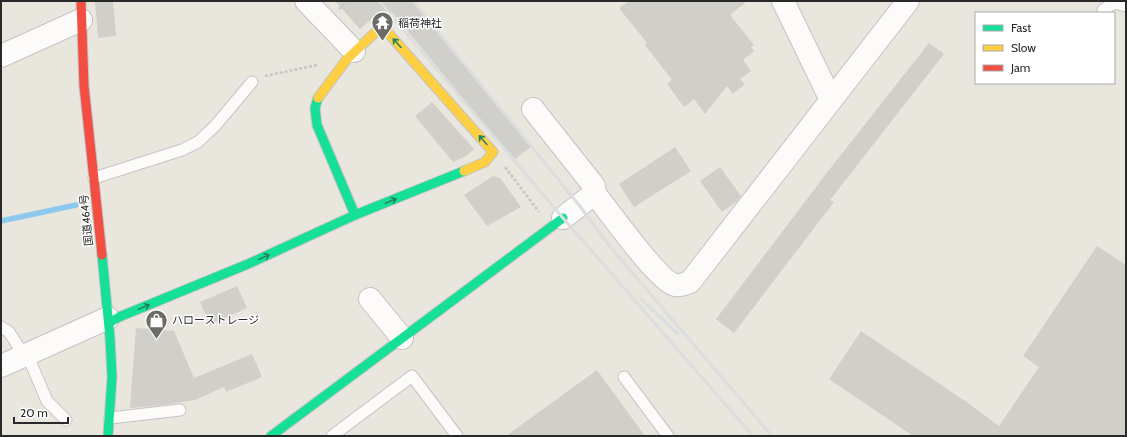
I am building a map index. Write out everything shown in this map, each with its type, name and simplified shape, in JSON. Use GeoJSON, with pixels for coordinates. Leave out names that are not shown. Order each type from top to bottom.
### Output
{"type":"FeatureCollection","features":[{"type":"Feature","properties":{"kind":"main road","name":"国道464号"},"geometry":{"type":"LineString","coordinates":[[81,11],[85,101],[108,320],[112,377],[108,436]]}},
{"type":"Feature","properties":{"kind":"main road"},"geometry":{"type":"LineString","coordinates":[[108,320],[248,264],[355,215],[485,162],[496,156],[382,26],[347,59],[319,96],[315,108],[317,125],[355,215]]}},
{"type":"Feature","properties":{"kind":"main road"},"geometry":{"type":"LineString","coordinates":[[271,436],[556,223]]}},
{"type":"Feature","properties":{"kind":"street"},"geometry":{"type":"LineString","coordinates":[[306,1],[354,52]]}},
{"type":"Feature","properties":{"kind":"street"},"geometry":{"type":"LineString","coordinates":[[783,1],[831,100]]}},
{"type":"Feature","properties":{"kind":"street"},"geometry":{"type":"LineString","coordinates":[[533,109],[594,186],[595,194],[637,248],[665,279],[674,285],[682,285],[690,282],[908,1]]}},
{"type":"Feature","properties":{"kind":"street"},"geometry":{"type":"LineString","coordinates":[[1,56],[81,11]]}},
{"type":"Feature","properties":{"kind":"street"},"geometry":{"type":"LineString","coordinates":[[556,223],[595,194]]}},
{"type":"Feature","properties":{"kind":"street"},"geometry":{"type":"LineString","coordinates":[[370,299],[402,338]]}},
{"type":"Feature","properties":{"kind":"street"},"geometry":{"type":"LineString","coordinates":[[1,366],[108,320]]}},
{"type":"Feature","properties":{"kind":"lane"},"geometry":{"type":"LineString","coordinates":[[1103,10],[1114,4],[1126,6]]}},
{"type":"Feature","properties":{"kind":"lane"},"geometry":{"type":"LineString","coordinates":[[94,178],[182,150],[198,142],[215,126],[252,82]]}},
{"type":"Feature","properties":{"kind":"lane"},"geometry":{"type":"LineString","coordinates":[[1,327],[9,332],[18,346],[27,354],[47,401],[66,420]]}},
{"type":"Feature","properties":{"kind":"lane"},"geometry":{"type":"LineString","coordinates":[[332,436],[412,376],[457,436]]}},
{"type":"Feature","properties":{"kind":"lane"},"geometry":{"type":"LineString","coordinates":[[624,377],[668,436]]}},
{"type":"Feature","properties":{"kind":"lane"},"geometry":{"type":"LineString","coordinates":[[110,418],[180,410]]}},
{"type":"Feature","properties":{"kind":"path"},"geometry":{"type":"LineString","coordinates":[[252,82],[259,78],[317,65]]}},
{"type":"Feature","properties":{"kind":"path"},"geometry":{"type":"LineString","coordinates":[[496,156],[556,223]]}},
{"type":"Feature","properties":{"kind":"building"},"geometry":{"type":"Polygon","coordinates":[[[113,1],[116,36],[98,38],[95,2],[113,1]]]}},
{"type":"Feature","properties":{"kind":"building"},"geometry":{"type":"Polygon","coordinates":[[[335,1],[412,1],[531,147],[515,159],[451,86],[452,85],[392,12],[388,15],[380,14],[374,17],[360,29],[335,1]]]}},
{"type":"Feature","properties":{"kind":"building"},"geometry":{"type":"Polygon","coordinates":[[[629,1],[747,1],[730,15],[754,45],[751,47],[754,51],[743,60],[751,71],[740,79],[745,84],[733,94],[727,86],[705,114],[694,99],[684,107],[667,84],[672,80],[645,45],[647,43],[619,8],[629,1]]]}},
{"type":"Feature","properties":{"kind":"building"},"geometry":{"type":"Polygon","coordinates":[[[929,43],[944,54],[830,200],[834,202],[734,333],[716,319],[829,170],[929,43]]]}},
{"type":"Feature","properties":{"kind":"building"},"geometry":{"type":"Polygon","coordinates":[[[432,102],[474,149],[466,156],[453,162],[415,116],[432,102]]]}},
{"type":"Feature","properties":{"kind":"building"},"geometry":{"type":"Polygon","coordinates":[[[675,147],[691,171],[634,207],[619,184],[675,147]]]}},
{"type":"Feature","properties":{"kind":"building"},"geometry":{"type":"Polygon","coordinates":[[[720,167],[741,196],[737,201],[722,212],[700,181],[720,167]]]}},
{"type":"Feature","properties":{"kind":"building"},"geometry":{"type":"Polygon","coordinates":[[[493,176],[500,178],[521,207],[487,226],[464,195],[493,176]]]}},
{"type":"Feature","properties":{"kind":"building"},"geometry":{"type":"Polygon","coordinates":[[[1097,246],[1126,265],[1126,436],[913,436],[829,379],[861,331],[968,403],[999,426],[1039,367],[1023,356],[1097,246]]]}},
{"type":"Feature","properties":{"kind":"building"},"geometry":{"type":"Polygon","coordinates":[[[237,286],[247,308],[210,325],[200,302],[237,286]]]}},
{"type":"Feature","properties":{"kind":"building"},"geometry":{"type":"Polygon","coordinates":[[[136,328],[174,331],[194,378],[252,354],[262,377],[226,392],[224,387],[195,400],[130,408],[136,328]]]}},
{"type":"Feature","properties":{"kind":"building"},"geometry":{"type":"Polygon","coordinates":[[[597,370],[645,436],[506,436],[597,370]]]}},
{"type":"Feature","properties":{"kind":"waterway"},"geometry":{"type":"LineString","coordinates":[[1,221],[76,205]]}},
{"type":"Feature","properties":{"kind":"railway"},"geometry":{"type":"LineString","coordinates":[[379,1],[563,218],[753,436]]}},
{"type":"Feature","properties":{"kind":"railway"},"geometry":{"type":"LineString","coordinates":[[413,1],[579,205],[611,248],[772,436]]}},
{"type":"Feature","properties":{"kind":"railway"},"geometry":{"type":"LineString","coordinates":[[641,299],[677,333]]}},
{"type":"Feature","properties":{"kind":"traffic: fast"},"geometry":{"type":"LineString","coordinates":[[318,98],[315,108],[317,125],[355,215]]}},
{"type":"Feature","properties":{"kind":"traffic: fast"},"geometry":{"type":"LineString","coordinates":[[109,323],[119,317],[248,264],[355,215],[464,171]]}},
{"type":"Feature","properties":{"kind":"traffic: fast"},"geometry":{"type":"LineString","coordinates":[[271,436],[563,218]]}},
{"type":"Feature","properties":{"kind":"traffic: fast"},"geometry":{"type":"LineString","coordinates":[[102,255],[112,377],[108,436]]}},
{"type":"Feature","properties":{"kind":"traffic: slow"},"geometry":{"type":"LineString","coordinates":[[318,98],[347,59],[382,26],[493,152],[485,162],[464,171]]}},
{"type":"Feature","properties":{"kind":"traffic: jam"},"geometry":{"type":"LineString","coordinates":[[81,1],[84,86],[102,255]]}},
{"type":"Feature","properties":{"kind":"place","name":"稲荷神社"},"geometry":{"type":"Point","coordinates":[383,42]}},
{"type":"Feature","properties":{"kind":"place","name":"ハローストレージ"},"geometry":{"type":"Point","coordinates":[156,340]}}]}
